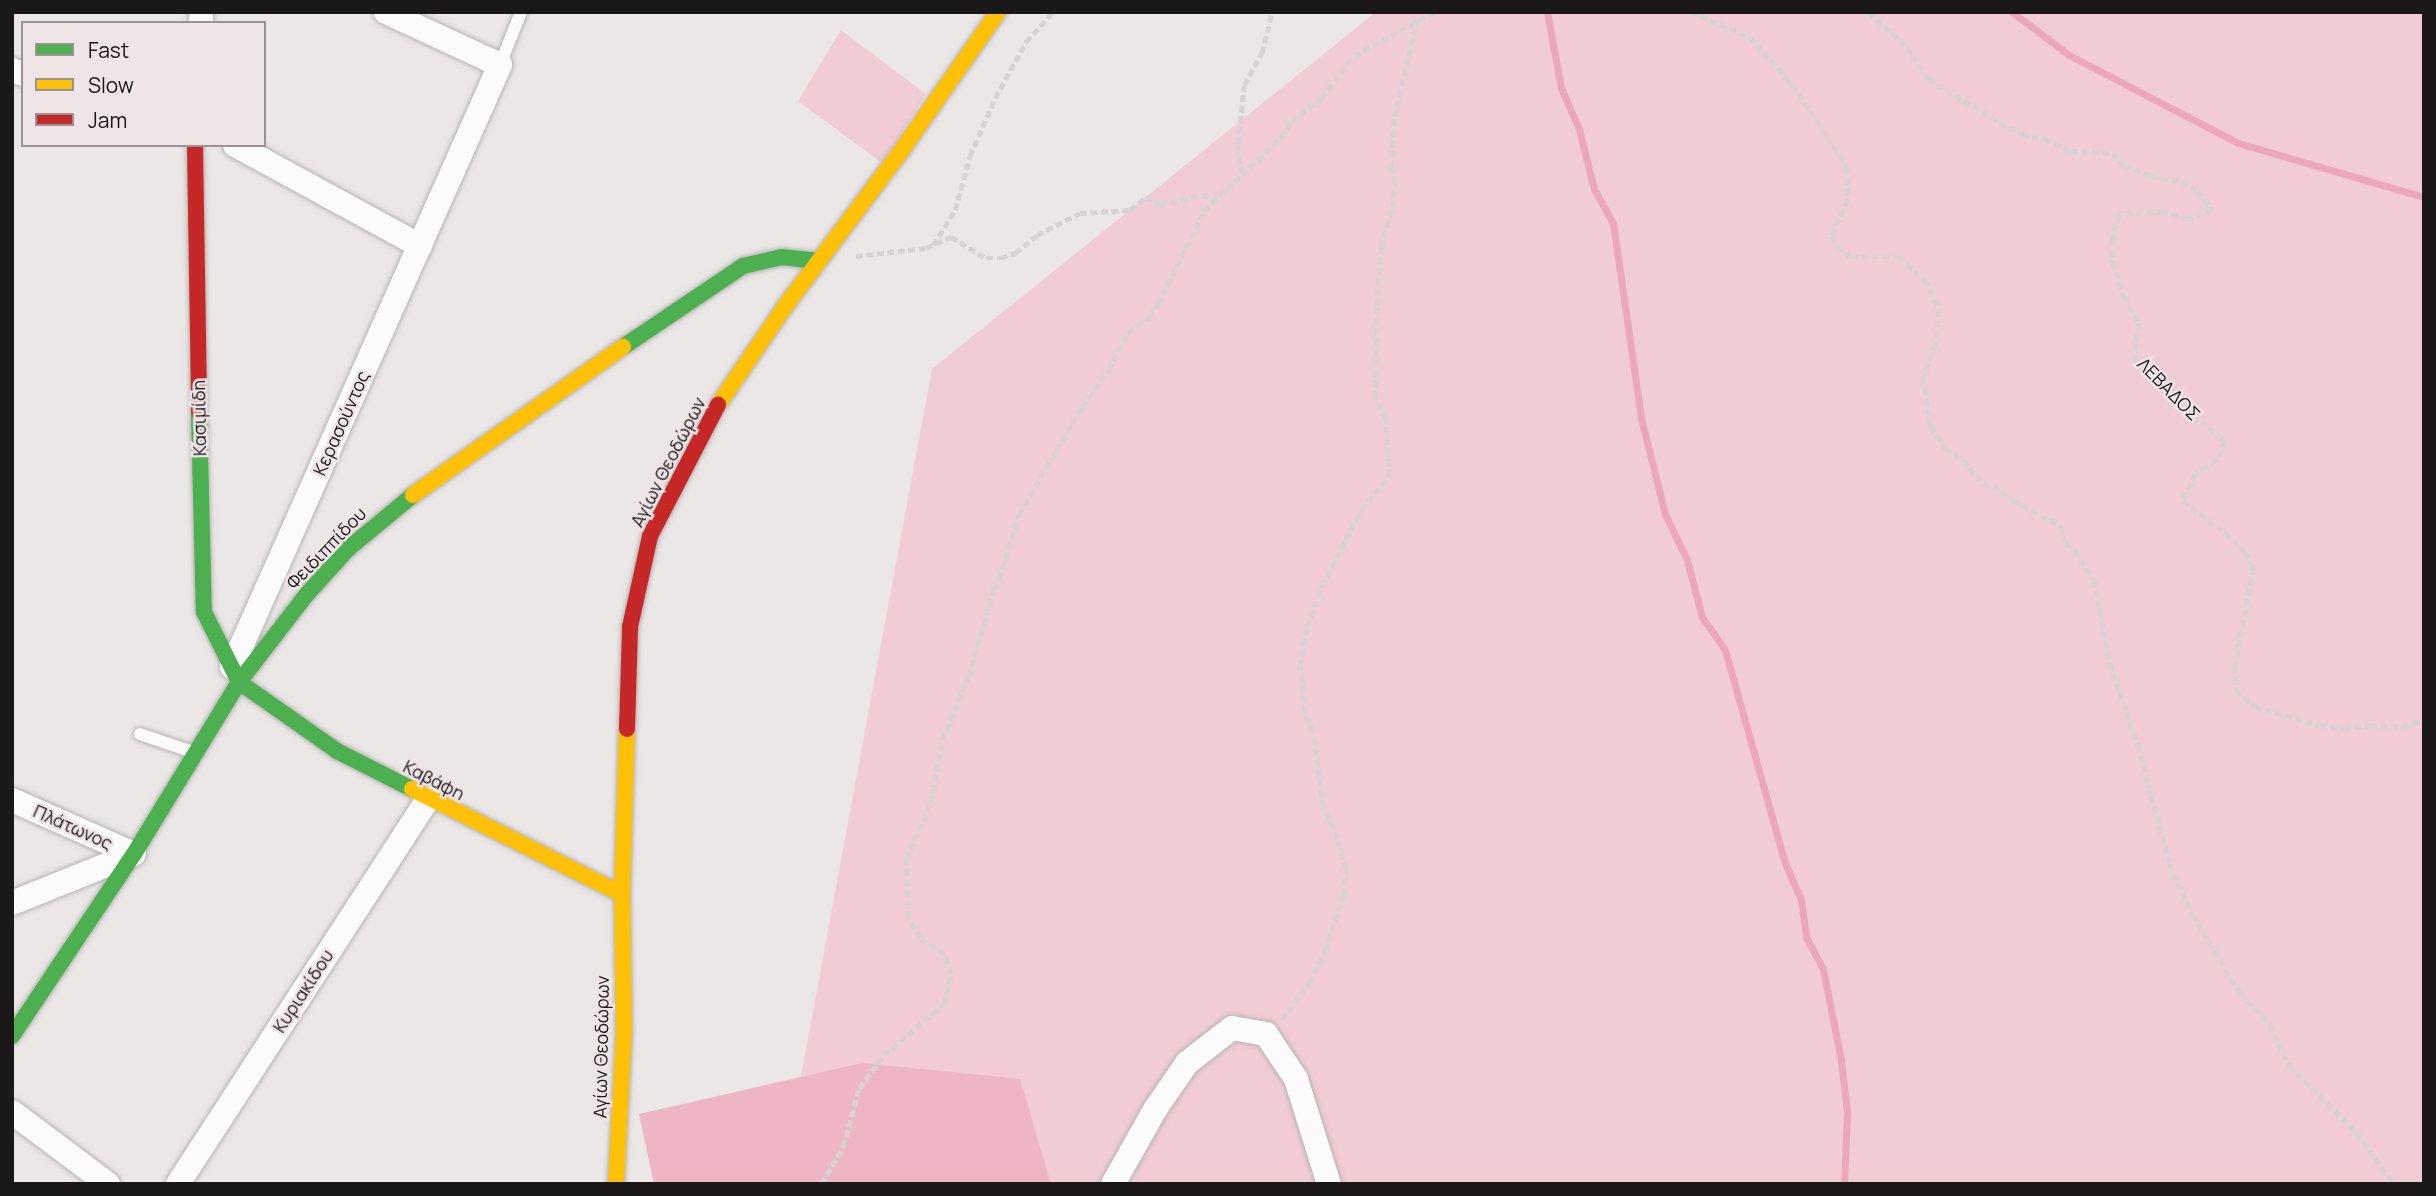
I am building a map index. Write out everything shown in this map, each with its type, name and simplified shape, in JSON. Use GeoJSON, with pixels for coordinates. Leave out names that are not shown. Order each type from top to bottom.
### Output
{"type":"FeatureCollection","features":[{"type":"Feature","properties":{"kind":"street"},"geometry":{"type":"LineString","coordinates":[[386,12],[500,65]]}},
{"type":"Feature","properties":{"kind":"street","name":"Αγίων Θεοδώρων"},"geometry":{"type":"LineString","coordinates":[[616,1184],[624,1031],[622,894],[630,627],[650,536],[719,405],[821,256],[901,151],[998,12]]}},
{"type":"Feature","properties":{"kind":"street","name":"Κερασούντος"},"geometry":{"type":"LineString","coordinates":[[236,675],[500,65]]}},
{"type":"Feature","properties":{"kind":"street","name":"Κασιμίδη"},"geometry":{"type":"LineString","coordinates":[[191,147],[201,590],[204,612],[236,675]]}},
{"type":"Feature","properties":{"kind":"street"},"geometry":{"type":"LineString","coordinates":[[240,147],[420,246]]}},
{"type":"Feature","properties":{"kind":"street","name":"Φειδιππίδου"},"geometry":{"type":"LineString","coordinates":[[12,1036],[134,854],[196,753],[236,675],[349,548],[389,512],[621,345],[743,266],[781,257],[821,256]]}},
{"type":"Feature","properties":{"kind":"street","name":"Καβάφη"},"geometry":{"type":"LineString","coordinates":[[236,675],[337,751],[622,894]]}},
{"type":"Feature","properties":{"kind":"street","name":"Κυριακίδου"},"geometry":{"type":"LineString","coordinates":[[178,1184],[428,799]]}},
{"type":"Feature","properties":{"kind":"street","name":"Πλάτωνος"},"geometry":{"type":"LineString","coordinates":[[12,800],[134,854]]}},
{"type":"Feature","properties":{"kind":"street"},"geometry":{"type":"LineString","coordinates":[[12,903],[134,854]]}},
{"type":"Feature","properties":{"kind":"street"},"geometry":{"type":"LineString","coordinates":[[1113,1184],[1156,1108],[1186,1063],[1232,1028],[1266,1034],[1296,1079],[1329,1184]]}},
{"type":"Feature","properties":{"kind":"street"},"geometry":{"type":"LineString","coordinates":[[12,1112],[108,1184]]}},
{"type":"Feature","properties":{"kind":"lane"},"geometry":{"type":"LineString","coordinates":[[500,65],[521,12]]}},
{"type":"Feature","properties":{"kind":"lane"},"geometry":{"type":"LineString","coordinates":[[141,734],[196,753]]}},
{"type":"Feature","properties":{"kind":"path"},"geometry":{"type":"LineString","coordinates":[[933,245],[955,210],[970,156],[995,97],[1026,42],[1053,12]]}},
{"type":"Feature","properties":{"kind":"path"},"geometry":{"type":"LineString","coordinates":[[1243,174],[1237,153],[1244,85],[1262,53],[1272,12]]}},
{"type":"Feature","properties":{"kind":"path"},"geometry":{"type":"LineString","coordinates":[[821,1184],[843,1147],[859,1088],[884,1055],[944,1004],[951,982],[949,964],[944,955],[920,938],[908,918],[904,869],[931,802],[942,740],[970,676],[993,590],[999,579],[1019,514],[1082,407],[1108,370],[1128,332],[1149,317],[1158,304],[1204,211],[1281,138],[1292,121],[1321,98],[1354,56],[1434,12]]}},
{"type":"Feature","properties":{"kind":"path"},"geometry":{"type":"LineString","coordinates":[[1691,12],[1750,37],[1793,85],[1847,167],[1848,200],[1832,236],[1837,247],[1851,257],[1898,257],[1925,280],[1940,310],[1936,344],[1923,378],[1931,426],[1945,448],[1963,460],[1983,484],[2001,490],[2013,500],[2061,526],[2065,543],[2075,551],[2094,580],[2110,663],[2138,745],[2171,864],[2193,915],[2240,993],[2270,1025],[2290,1066],[2357,1133],[2394,1184]]}},
{"type":"Feature","properties":{"kind":"path","name":"ΛΕΒΑΔΟΣ"},"geometry":{"type":"LineString","coordinates":[[1870,12],[1907,47],[1928,79],[2022,135],[2045,138],[2071,151],[2113,153],[2133,169],[2151,176],[2182,181],[2198,191],[2212,209],[2188,220],[2164,212],[2119,214],[2113,239],[2113,262],[2124,298],[2139,323],[2134,358],[2172,388],[2192,416],[2227,441],[2216,460],[2196,474],[2183,501],[2226,533],[2245,552],[2254,568],[2235,666],[2236,690],[2255,707],[2320,726],[2344,729],[2370,725],[2403,727],[2424,720]]}},
{"type":"Feature","properties":{"kind":"path"},"geometry":{"type":"LineString","coordinates":[[1266,1034],[1276,1028],[1310,983],[1325,951],[1343,895],[1346,869],[1334,828],[1323,807],[1313,732],[1305,713],[1300,666],[1307,627],[1322,586],[1361,510],[1389,476],[1386,418],[1374,398],[1377,306],[1381,247],[1394,195],[1391,168],[1394,117],[1417,20]]}},
{"type":"Feature","properties":{"kind":"path"},"geometry":{"type":"LineString","coordinates":[[821,256],[864,257],[933,245],[951,237],[985,258],[1001,258],[1080,213],[1130,210],[1146,197],[1160,205],[1202,195],[1218,199]]}},
{"type":"Feature","properties":{"kind":"shaded area"},"geometry":{"type":"Polygon","coordinates":[[[1376,12],[2424,12],[2424,1184],[781,1184],[932,369],[1376,12]]]}},
{"type":"Feature","properties":{"kind":"shaded area"},"geometry":{"type":"Polygon","coordinates":[[[841,30],[926,94],[882,163],[798,101],[841,30]]]}},
{"type":"Feature","properties":{"kind":"shaded area"},"geometry":{"type":"Polygon","coordinates":[[[862,1063],[1020,1079],[1051,1184],[654,1184],[639,1114],[862,1063]]]}},
{"type":"Feature","properties":{"kind":"waterway"},"geometry":{"type":"LineString","coordinates":[[1547,12],[1561,88],[1579,129],[1594,189],[1613,223],[1641,418],[1665,514],[1687,560],[1702,617],[1725,650],[1785,863],[1801,900],[1806,937],[1823,969],[1841,1060],[1847,1113],[1844,1184]]}},
{"type":"Feature","properties":{"kind":"waterway"},"geometry":{"type":"LineString","coordinates":[[2012,12],[2069,55],[2238,143],[2424,197]]}},
{"type":"Feature","properties":{"kind":"traffic: fast"},"geometry":{"type":"LineString","coordinates":[[623,347],[743,266],[781,257],[819,261]]}},
{"type":"Feature","properties":{"kind":"traffic: fast"},"geometry":{"type":"LineString","coordinates":[[199,413],[204,612],[239,682],[337,751],[412,789]]}},
{"type":"Feature","properties":{"kind":"traffic: fast"},"geometry":{"type":"LineString","coordinates":[[12,1036],[134,854],[239,682],[307,594],[349,548],[413,495]]}},
{"type":"Feature","properties":{"kind":"traffic: slow"},"geometry":{"type":"LineString","coordinates":[[718,405],[786,305],[901,151],[998,12]]}},
{"type":"Feature","properties":{"kind":"traffic: slow"},"geometry":{"type":"LineString","coordinates":[[413,495],[623,347]]}},
{"type":"Feature","properties":{"kind":"traffic: slow"},"geometry":{"type":"LineString","coordinates":[[616,1184],[624,1031],[622,894],[627,729]]}},
{"type":"Feature","properties":{"kind":"traffic: slow"},"geometry":{"type":"LineString","coordinates":[[412,789],[622,894]]}},
{"type":"Feature","properties":{"kind":"traffic: jam"},"geometry":{"type":"LineString","coordinates":[[195,147],[199,413]]}},
{"type":"Feature","properties":{"kind":"traffic: jam"},"geometry":{"type":"LineString","coordinates":[[627,729],[630,627],[650,536],[718,405]]}}]}
